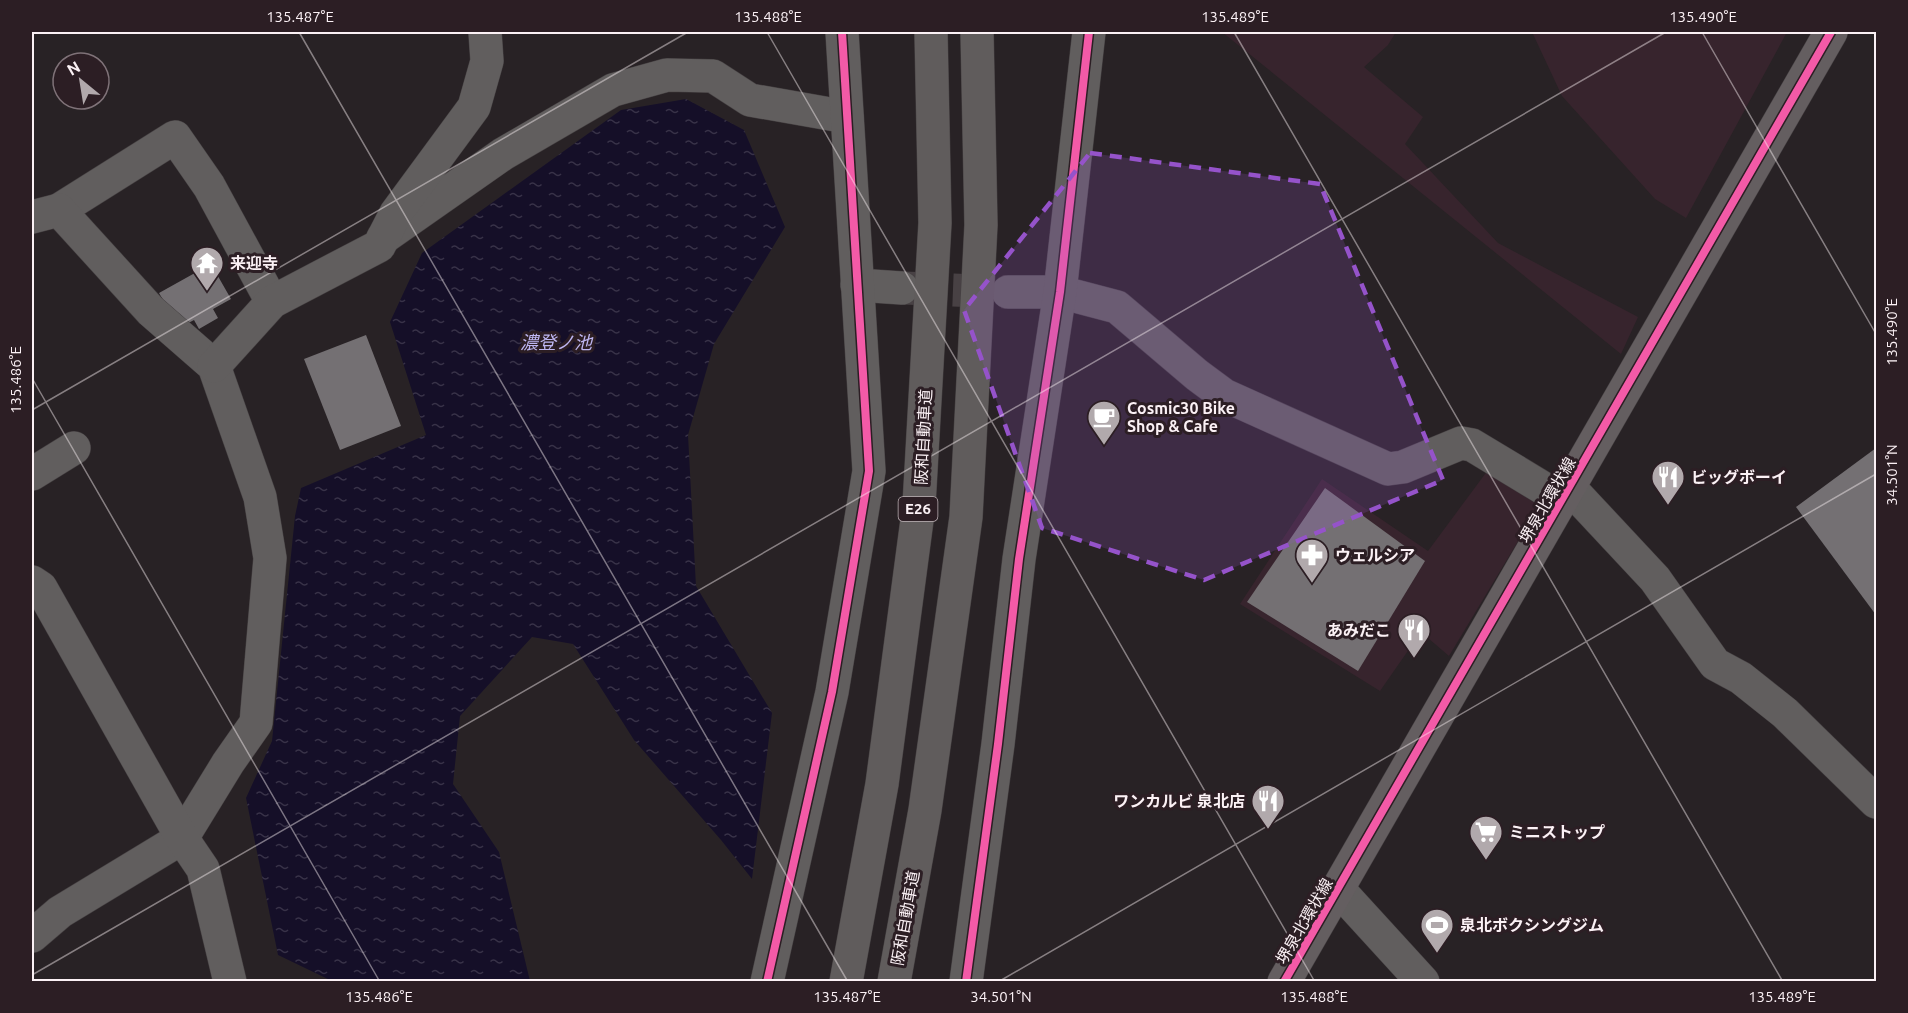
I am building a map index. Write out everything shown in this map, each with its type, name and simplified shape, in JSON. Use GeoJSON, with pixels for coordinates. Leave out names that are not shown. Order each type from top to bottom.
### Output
{"type":"FeatureCollection","features":[{"type":"Feature","properties":{"kind":"highway","name":"阪和自動車道"},"geometry":{"type":"LineString","coordinates":[[846,981],[882,784],[919,505],[935,223],[931,32]]}},
{"type":"Feature","properties":{"kind":"highway","name":"阪和自動車道"},"geometry":{"type":"LineString","coordinates":[[894,981],[925,810],[966,517],[981,225],[976,32]]}},
{"type":"Feature","properties":{"kind":"main road","name":"堺泉北環状線"},"geometry":{"type":"LineString","coordinates":[[1284,981],[1831,32]]}},
{"type":"Feature","properties":{"kind":"street"},"geometry":{"type":"LineString","coordinates":[[214,366],[272,302],[379,246],[396,213],[474,107],[487,62],[485,32]]}},
{"type":"Feature","properties":{"kind":"street"},"geometry":{"type":"LineString","coordinates":[[767,981],[832,692],[869,471],[842,32]]}},
{"type":"Feature","properties":{"kind":"street"},"geometry":{"type":"LineString","coordinates":[[966,981],[998,744],[1019,559],[1060,292],[1089,32]]}},
{"type":"Feature","properties":{"kind":"street"},"geometry":{"type":"LineString","coordinates":[[383,238],[503,154],[613,90],[667,75],[713,76],[750,100],[847,117]]}},
{"type":"Feature","properties":{"kind":"street"},"geometry":{"type":"LineString","coordinates":[[32,936],[60,912],[182,838],[228,763],[256,723],[270,558],[260,497],[214,366],[46,213],[175,137],[209,186],[272,302]]}},
{"type":"Feature","properties":{"kind":"street"},"geometry":{"type":"LineString","coordinates":[[857,285],[902,288]]}},
{"type":"Feature","properties":{"kind":"street"},"geometry":{"type":"LineString","coordinates":[[1008,292],[1060,292],[1117,307],[1224,395],[1388,469],[1403,467],[1461,443],[1472,445],[1566,494],[1655,579],[1715,664],[1741,678],[1785,713],[1876,802]]}},
{"type":"Feature","properties":{"kind":"street"},"geometry":{"type":"LineString","coordinates":[[32,474],[74,448]]}},
{"type":"Feature","properties":{"kind":"street"},"geometry":{"type":"LineString","coordinates":[[32,582],[41,588],[182,838],[203,869],[230,981]]}},
{"type":"Feature","properties":{"kind":"street"},"geometry":{"type":"LineString","coordinates":[[1338,890],[1423,981]]}},
{"type":"Feature","properties":{"kind":"highlighted area"},"geometry":{"type":"Polygon","coordinates":[[[1090,153],[1320,184],[1443,480],[1204,580],[1042,528],[964,310],[1090,153]]]}},
{"type":"Feature","properties":{"kind":"shaded area"},"geometry":{"type":"Polygon","coordinates":[[[1222,32],[1396,32],[1388,45],[1364,67],[1423,117],[1405,144],[1498,243],[1638,317],[1621,354],[1222,32]]]}},
{"type":"Feature","properties":{"kind":"shaded area"},"geometry":{"type":"Polygon","coordinates":[[[1532,32],[1787,32],[1686,218],[1655,199],[1562,96],[1532,32]]]}},
{"type":"Feature","properties":{"kind":"shaded area"},"geometry":{"type":"Polygon","coordinates":[[[1488,470],[1541,503],[1449,656],[1421,632],[1380,691],[1240,604],[1322,479],[1428,551],[1488,470]]]}},
{"type":"Feature","properties":{"kind":"water","name":"濃登ノ池"},"geometry":{"type":"Polygon","coordinates":[[[686,99],[744,130],[785,227],[714,344],[688,435],[696,586],[772,713],[752,879],[634,740],[573,644],[532,637],[460,716],[453,784],[499,852],[530,981],[332,981],[278,955],[246,798],[272,741],[295,516],[301,488],[426,435],[390,322],[422,253],[621,110],[686,99]]]}},
{"type":"Feature","properties":{"kind":"building"},"geometry":{"type":"Polygon","coordinates":[[[211,264],[231,299],[213,309],[218,318],[199,329],[194,320],[179,328],[159,293],[211,264]]]}},
{"type":"Feature","properties":{"kind":"building"},"geometry":{"type":"Polygon","coordinates":[[[366,335],[401,426],[340,450],[304,359],[366,335]]]}},
{"type":"Feature","properties":{"kind":"building"},"geometry":{"type":"Polygon","coordinates":[[[1876,448],[1876,615],[1796,507],[1876,448]]]}},
{"type":"Feature","properties":{"kind":"building"},"geometry":{"type":"Polygon","coordinates":[[[1325,488],[1425,561],[1358,671],[1247,602],[1325,488]]]}},
{"type":"Feature","properties":{"kind":"tunnel"},"geometry":{"type":"LineString","coordinates":[[904,288],[1006,292]]}},
{"type":"Feature","properties":{"kind":"cycle path"},"geometry":{"type":"LineString","coordinates":[[767,982],[832,692],[869,471],[842,32]]}},
{"type":"Feature","properties":{"kind":"cycle path"},"geometry":{"type":"LineString","coordinates":[[966,982],[998,744],[1019,559],[1060,292],[1089,32]]}},
{"type":"Feature","properties":{"kind":"cycle path"},"geometry":{"type":"LineString","coordinates":[[1284,982],[1831,32]]}},
{"type":"Feature","properties":{"kind":"place","name":"来迎寺"},"geometry":{"type":"Point","coordinates":[207,292]}},
{"type":"Feature","properties":{"kind":"place","name":"Cosmic30 Bike Shop & Cafe"},"geometry":{"type":"Point","coordinates":[1104,446]}},
{"type":"Feature","properties":{"kind":"place","name":"ビッグボーイ"},"geometry":{"type":"Point","coordinates":[1668,506]}},
{"type":"Feature","properties":{"kind":"place","name":"ウェルシア"},"geometry":{"type":"Point","coordinates":[1312,584]}},
{"type":"Feature","properties":{"kind":"place","name":"あみだこ"},"geometry":{"type":"Point","coordinates":[1414,659]}},
{"type":"Feature","properties":{"kind":"place","name":"ワンカルビ 泉北店"},"geometry":{"type":"Point","coordinates":[1268,830]}},
{"type":"Feature","properties":{"kind":"place","name":"ミニストップ"},"geometry":{"type":"Point","coordinates":[1486,861]}},
{"type":"Feature","properties":{"kind":"place","name":"泉北ボクシングジム"},"geometry":{"type":"Point","coordinates":[1437,954]}}]}
